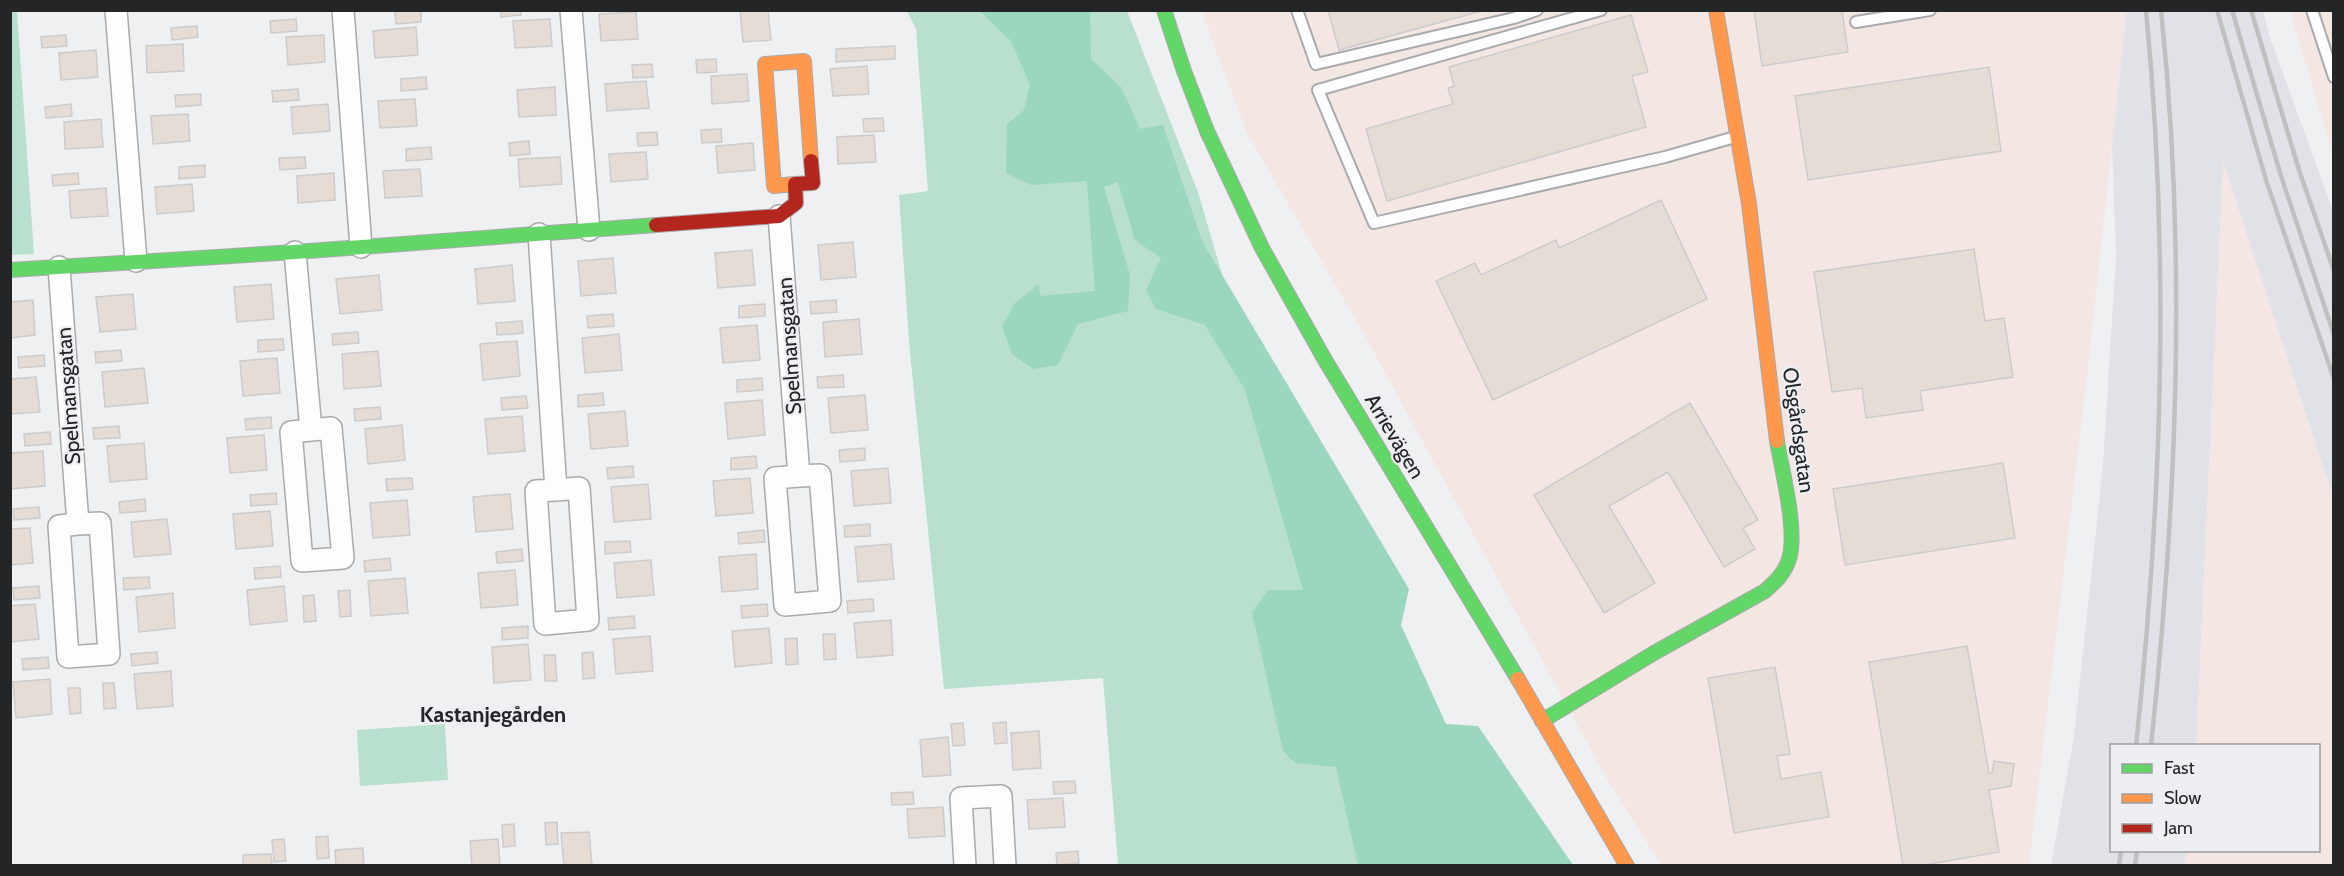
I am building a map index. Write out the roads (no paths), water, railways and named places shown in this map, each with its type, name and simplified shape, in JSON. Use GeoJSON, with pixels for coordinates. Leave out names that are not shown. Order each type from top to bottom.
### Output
{"type":"FeatureCollection","features":[{"type":"Feature","properties":{"kind":"street"},"geometry":{"type":"LineString","coordinates":[[116,10],[136,261]]}},
{"type":"Feature","properties":{"kind":"street"},"geometry":{"type":"LineString","coordinates":[[343,10],[361,247]]}},
{"type":"Feature","properties":{"kind":"street"},"geometry":{"type":"LineString","coordinates":[[571,10],[589,230]]}},
{"type":"Feature","properties":{"kind":"street","name":"Arrievägen"},"geometry":{"type":"LineString","coordinates":[[1164,10],[1176,54],[1241,207],[1310,336],[1627,866]]}},
{"type":"Feature","properties":{"kind":"street","name":"Olsgårdsgatan"},"geometry":{"type":"LineString","coordinates":[[1542,722],[1654,653],[1765,591],[1779,579],[1789,560],[1791,517],[1774,420],[1749,204],[1716,10]]}},
{"type":"Feature","properties":{"kind":"street"},"geometry":{"type":"LineString","coordinates":[[804,61],[813,183],[795,184],[774,186],[765,64],[804,61]]}},
{"type":"Feature","properties":{"kind":"street"},"geometry":{"type":"LineString","coordinates":[[10,270],[295,252],[779,216],[796,203],[795,184]]}},
{"type":"Feature","properties":{"kind":"street","name":"Spelmansgatan"},"geometry":{"type":"LineString","coordinates":[[779,216],[799,476]]}},
{"type":"Feature","properties":{"kind":"street"},"geometry":{"type":"LineString","coordinates":[[539,234],[556,490]]}},
{"type":"Feature","properties":{"kind":"street"},"geometry":{"type":"LineString","coordinates":[[295,252],[311,430]]}},
{"type":"Feature","properties":{"kind":"street","name":"Spelmansgatan"},"geometry":{"type":"LineString","coordinates":[[59,267],[78,524]]}},
{"type":"Feature","properties":{"kind":"street"},"geometry":{"type":"LineString","coordinates":[[331,429],[343,558],[302,561],[291,432],[311,430],[331,429]]}},
{"type":"Feature","properties":{"kind":"street"},"geometry":{"type":"LineString","coordinates":[[820,475],[830,601],[785,605],[775,478],[799,476],[820,475]]}},
{"type":"Feature","properties":{"kind":"street"},"geometry":{"type":"LineString","coordinates":[[579,488],[588,620],[545,624],[536,491],[556,490],[579,488]]}},
{"type":"Feature","properties":{"kind":"street"},"geometry":{"type":"LineString","coordinates":[[100,523],[109,654],[68,657],[59,526],[78,524],[100,523]]}},
{"type":"Feature","properties":{"kind":"street"},"geometry":{"type":"LineString","coordinates":[[965,866],[961,798],[1001,796],[1005,866]]}},
{"type":"Feature","properties":{"kind":"lane"},"geometry":{"type":"LineString","coordinates":[[1297,10],[1316,64],[1514,18],[1537,10]]}},
{"type":"Feature","properties":{"kind":"lane"},"geometry":{"type":"LineString","coordinates":[[1600,10],[1318,90],[1374,223],[1665,157],[1737,136]]}},
{"type":"Feature","properties":{"kind":"lane"},"geometry":{"type":"LineString","coordinates":[[1856,22],[1930,10]]}},
{"type":"Feature","properties":{"kind":"lane"},"geometry":{"type":"LineString","coordinates":[[2312,10],[2334,77]]}},
{"type":"Feature","properties":{"kind":"railway"},"geometry":{"type":"LineString","coordinates":[[2136,744],[2152,562],[2160,378],[2158,195],[2154,102],[2146,10]]}},
{"type":"Feature","properties":{"kind":"railway"},"geometry":{"type":"LineString","coordinates":[[2151,744],[2167,562],[2176,378],[2174,194],[2161,10]]}},
{"type":"Feature","properties":{"kind":"railway"},"geometry":{"type":"LineString","coordinates":[[2217,10],[2266,180],[2334,379]]}},
{"type":"Feature","properties":{"kind":"railway"},"geometry":{"type":"LineString","coordinates":[[2232,10],[2281,176],[2334,335]]}},
{"type":"Feature","properties":{"kind":"railway"},"geometry":{"type":"LineString","coordinates":[[2251,10],[2299,170],[2334,271]]}},
{"type":"Feature","properties":{"kind":"railway"},"geometry":{"type":"LineString","coordinates":[[2119,866],[2121,852]]}},
{"type":"Feature","properties":{"kind":"railway"},"geometry":{"type":"LineString","coordinates":[[2135,866],[2137,852]]}},
{"type":"Feature","properties":{"kind":"district","name":"Kastanjegården"},"geometry":{"type":"Point","coordinates":[493,714]}}]}
